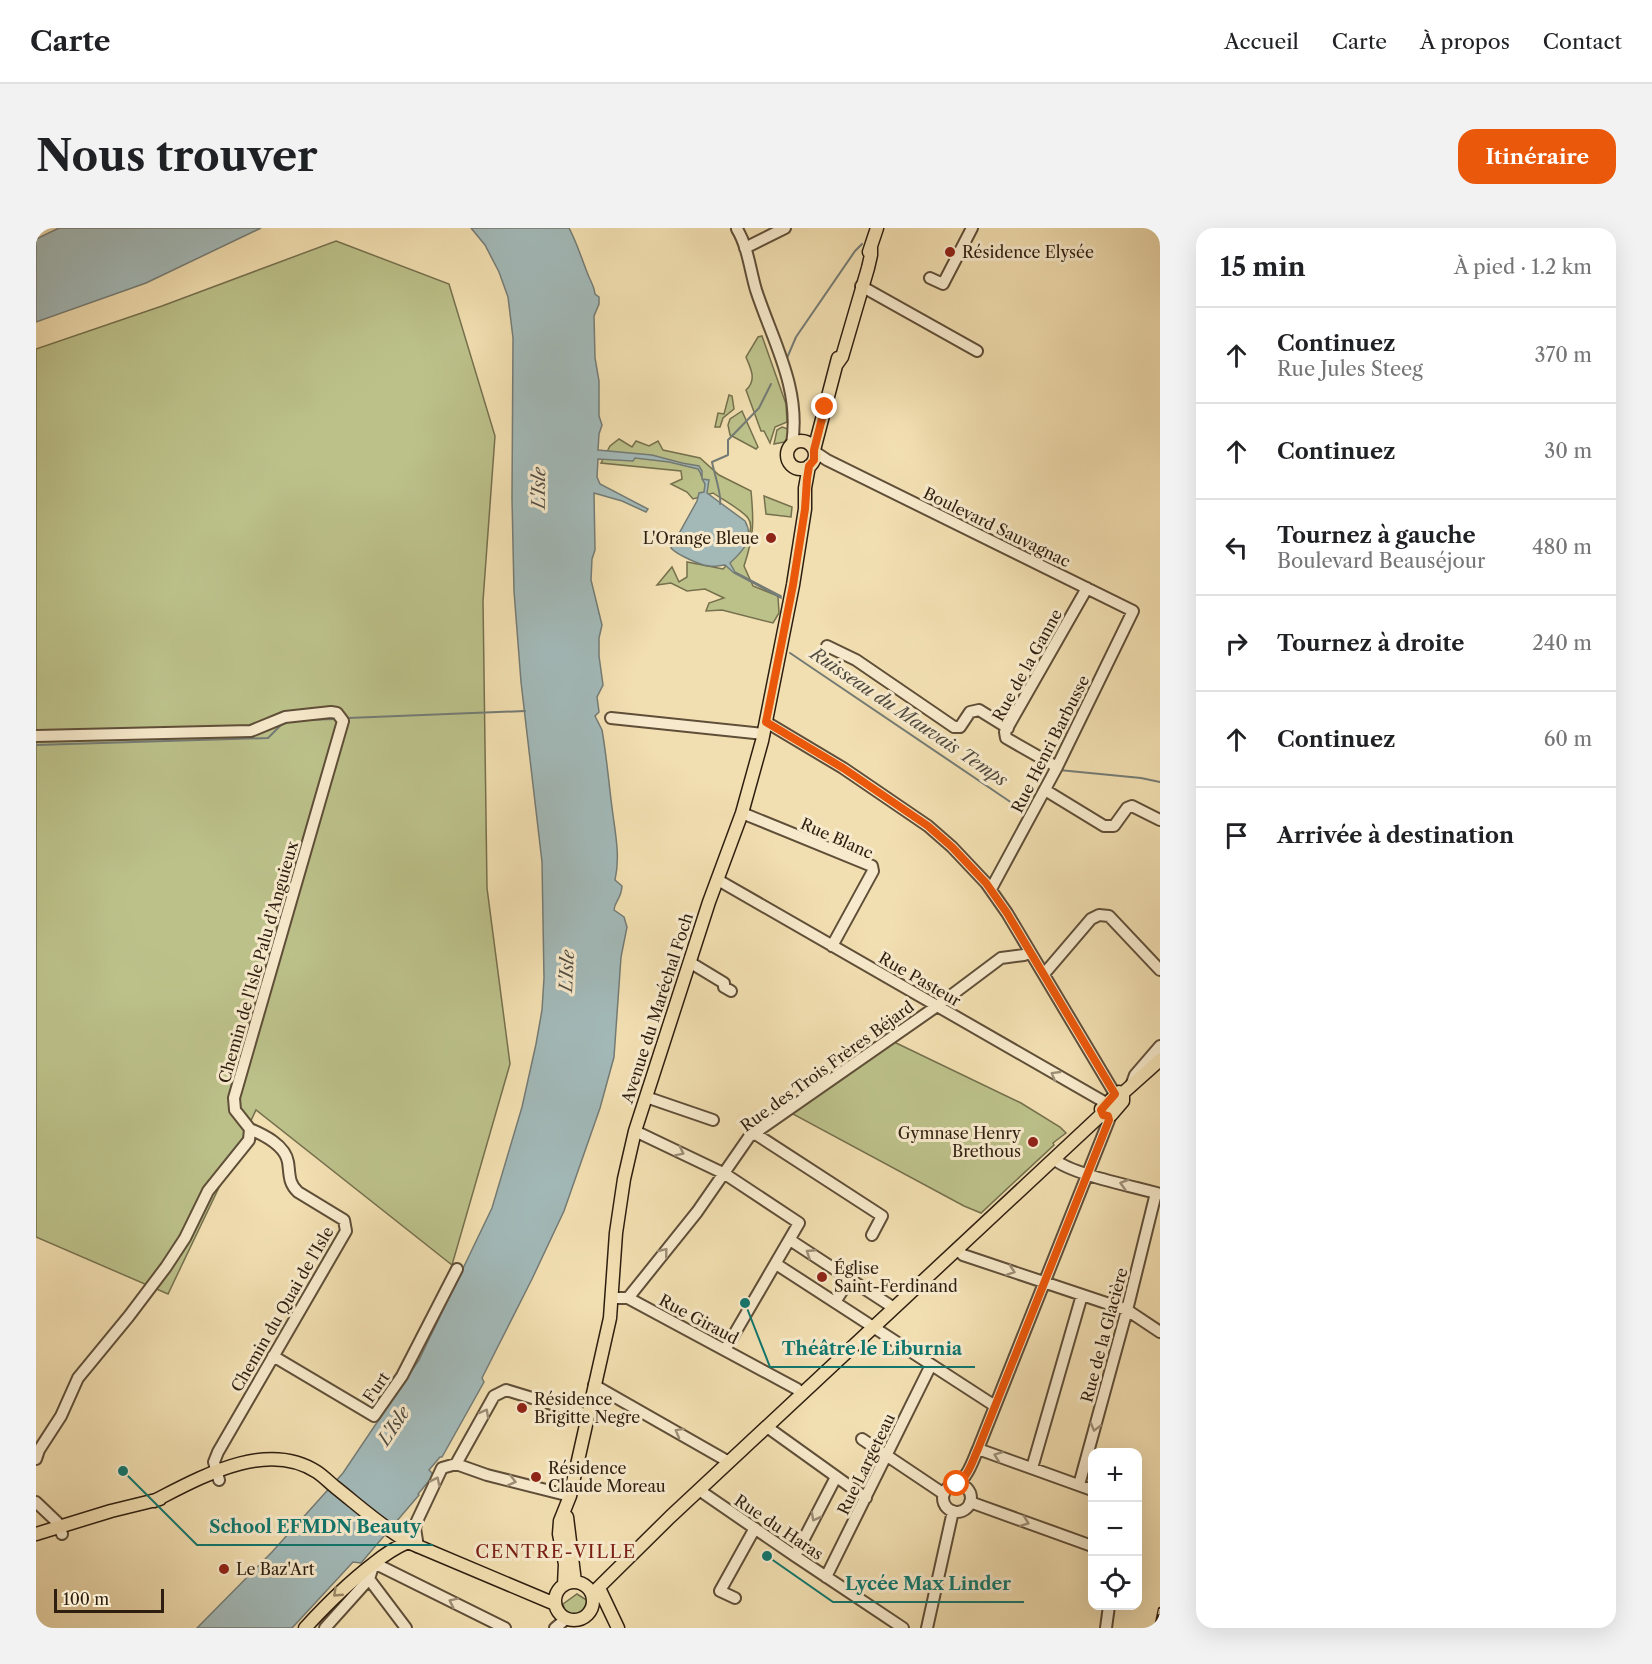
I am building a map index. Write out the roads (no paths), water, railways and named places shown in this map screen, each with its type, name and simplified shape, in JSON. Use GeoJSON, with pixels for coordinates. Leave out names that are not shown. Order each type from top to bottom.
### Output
{"type":"FeatureCollection","features":[{"type":"Feature","properties":{"kind":"main road"},"geometry":{"type":"LineString","coordinates":[[806,453],[825,407],[837,364],[842,357],[877,228]]}},
{"type":"Feature","properties":{"kind":"main road","name":"Avenue du Maréchal Foch"},"geometry":{"type":"LineString","coordinates":[[581,1590],[567,1521],[569,1500],[607,1332],[616,1233],[624,1179],[635,1131],[742,813],[765,728],[793,585],[801,528],[800,479],[806,453]]}},
{"type":"Feature","properties":{"kind":"main road"},"geometry":{"type":"LineString","coordinates":[[555,1604],[581,1590],[611,1568],[649,1532],[670,1517],[1160,1060]]}},
{"type":"Feature","properties":{"kind":"main road"},"geometry":{"type":"LineString","coordinates":[[36,1543],[60,1530],[111,1511],[154,1501],[184,1485],[217,1476],[246,1462],[282,1458],[300,1463],[317,1472],[394,1534],[555,1604],[561,1616],[576,1622],[588,1615],[581,1590]]}},
{"type":"Feature","properties":{"kind":"main road"},"geometry":{"type":"LineString","coordinates":[[36,1534],[60,1530]]}},
{"type":"Feature","properties":{"kind":"main road"},"geometry":{"type":"LineString","coordinates":[[394,1534],[394,1548]]}},
{"type":"Feature","properties":{"kind":"main road"},"geometry":{"type":"LineString","coordinates":[[305,1628],[336,1594],[374,1563],[394,1548],[413,1544]]}},
{"type":"Feature","properties":{"kind":"main road"},"geometry":{"type":"LineString","coordinates":[[499,1580],[544,1592],[581,1590],[617,1628]]}},
{"type":"Feature","properties":{"kind":"main road"},"geometry":{"type":"LineString","coordinates":[[581,1590],[617,1628]]}},
{"type":"Feature","properties":{"kind":"street"},"geometry":{"type":"LineString","coordinates":[[736,228],[743,238],[756,290],[793,397],[795,428],[806,453]]}},
{"type":"Feature","properties":{"kind":"street"},"geometry":{"type":"LineString","coordinates":[[745,248],[785,228]]}},
{"type":"Feature","properties":{"kind":"street"},"geometry":{"type":"LineString","coordinates":[[930,278],[943,284],[972,228]]}},
{"type":"Feature","properties":{"kind":"street"},"geometry":{"type":"LineString","coordinates":[[863,280],[977,351]]}},
{"type":"Feature","properties":{"kind":"street","name":"Boulevard Sauvagnac"},"geometry":{"type":"LineString","coordinates":[[806,453],[847,470],[1133,611]]}},
{"type":"Feature","properties":{"kind":"street","name":"Rue de la Ganne"},"geometry":{"type":"LineString","coordinates":[[1057,767],[1006,738],[1005,732],[1087,588]]}},
{"type":"Feature","properties":{"kind":"street","name":"Rue Henri Barbusse"},"geometry":{"type":"LineString","coordinates":[[991,889],[1057,767],[1133,611]]}},
{"type":"Feature","properties":{"kind":"street"},"geometry":{"type":"LineString","coordinates":[[827,646],[856,660],[954,728],[960,727],[970,712],[979,710],[1008,728]]}},
{"type":"Feature","properties":{"kind":"street","name":"Chemin de l'Isle Palu d’Anguieux"},"geometry":{"type":"LineString","coordinates":[[36,736],[250,731],[285,717],[331,712],[341,717],[342,729],[234,1098],[235,1110],[250,1129]]}},
{"type":"Feature","properties":{"kind":"street"},"geometry":{"type":"LineString","coordinates":[[611,718],[765,728],[843,768],[928,826],[952,847],[991,889],[1044,974],[1114,1101]]}},
{"type":"Feature","properties":{"kind":"street"},"geometry":{"type":"LineString","coordinates":[[1045,790],[1104,826],[1114,826],[1127,808],[1132,806],[1160,820]]}},
{"type":"Feature","properties":{"kind":"street","name":"Rue Blanc"},"geometry":{"type":"LineString","coordinates":[[742,813],[872,867],[873,871],[832,946]]}},
{"type":"Feature","properties":{"kind":"street","name":"Rue Pasteur"},"geometry":{"type":"LineString","coordinates":[[718,880],[937,1006],[1114,1101]]}},
{"type":"Feature","properties":{"kind":"street"},"geometry":{"type":"LineString","coordinates":[[1044,974],[1091,919],[1099,915],[1109,916],[1160,970]]}},
{"type":"Feature","properties":{"kind":"street","name":"Rue des Trois Frères Béjard"},"geometry":{"type":"LineString","coordinates":[[628,1298],[697,1212],[749,1137],[937,1006],[1001,958],[1030,952]]}},
{"type":"Feature","properties":{"kind":"street"},"geometry":{"type":"LineString","coordinates":[[691,963],[724,982],[724,987],[731,991]]}},
{"type":"Feature","properties":{"kind":"street"},"geometry":{"type":"LineString","coordinates":[[970,1502],[961,1511],[953,1511],[944,1502],[944,1494],[949,1487],[961,1483],[978,1449],[1109,1120],[1114,1101],[1160,1046]]}},
{"type":"Feature","properties":{"kind":"street"},"geometry":{"type":"LineString","coordinates":[[646,1097],[713,1120]]}},
{"type":"Feature","properties":{"kind":"street"},"geometry":{"type":"LineString","coordinates":[[36,1459],[39,1450],[61,1416],[78,1378],[166,1267],[185,1238],[208,1191],[249,1140],[250,1129]]}},
{"type":"Feature","properties":{"kind":"street","name":"Chemin du Quai de l'Isle"},"geometry":{"type":"LineString","coordinates":[[217,1476],[214,1462],[218,1452],[346,1231],[344,1220],[292,1186],[288,1160],[284,1151],[264,1135],[250,1129]]}},
{"type":"Feature","properties":{"kind":"street"},"geometry":{"type":"LineString","coordinates":[[635,1131],[724,1174],[799,1223],[725,1350]]}},
{"type":"Feature","properties":{"kind":"street"},"geometry":{"type":"LineString","coordinates":[[754,1133],[882,1216],[872,1235]]}},
{"type":"Feature","properties":{"kind":"street"},"geometry":{"type":"LineString","coordinates":[[1054,1159],[1060,1164],[1087,1173],[1158,1193]]}},
{"type":"Feature","properties":{"kind":"street","name":"Rue de la Glacière"},"geometry":{"type":"LineString","coordinates":[[1079,1485],[1158,1193]]}},
{"type":"Feature","properties":{"kind":"street"},"geometry":{"type":"LineString","coordinates":[[790,1240],[894,1308]]}},
{"type":"Feature","properties":{"kind":"street"},"geometry":{"type":"LineString","coordinates":[[957,1249],[963,1255],[1127,1310],[1160,1332]]}},
{"type":"Feature","properties":{"kind":"street"},"geometry":{"type":"LineString","coordinates":[[776,1264],[995,1406]]}},
{"type":"Feature","properties":{"kind":"street","name":"Furt"},"geometry":{"type":"LineString","coordinates":[[273,1356],[374,1416],[402,1376],[457,1269]]}},
{"type":"Feature","properties":{"kind":"street"},"geometry":{"type":"LineString","coordinates":[[835,1302],[850,1279]]}},
{"type":"Feature","properties":{"kind":"street"},"geometry":{"type":"LineString","coordinates":[[1032,1468],[1083,1295]]}},
{"type":"Feature","properties":{"kind":"street","name":"Rue Giraud"},"geometry":{"type":"LineString","coordinates":[[611,1298],[628,1298],[797,1389],[802,1394]]}},
{"type":"Feature","properties":{"kind":"street","name":"Rue Largeteau"},"geometry":{"type":"LineString","coordinates":[[826,1577],[932,1365]]}},
{"type":"Feature","properties":{"kind":"street"},"geometry":{"type":"LineString","coordinates":[[594,1385],[729,1462]]}},
{"type":"Feature","properties":{"kind":"street"},"geometry":{"type":"LineString","coordinates":[[456,1464],[494,1396],[502,1391],[506,1390],[588,1415]]}},
{"type":"Feature","properties":{"kind":"street"},"geometry":{"type":"LineString","coordinates":[[767,1427],[866,1498]]}},
{"type":"Feature","properties":{"kind":"street"},"geometry":{"type":"LineString","coordinates":[[862,1439],[944,1494]]}},
{"type":"Feature","properties":{"kind":"street"},"geometry":{"type":"LineString","coordinates":[[978,1449],[1088,1488]]}},
{"type":"Feature","properties":{"kind":"street"},"geometry":{"type":"LineString","coordinates":[[413,1544],[417,1521],[442,1468],[456,1464],[569,1500]]}},
{"type":"Feature","properties":{"kind":"street"},"geometry":{"type":"LineString","coordinates":[[795,1556],[836,1477]]}},
{"type":"Feature","properties":{"kind":"street"},"geometry":{"type":"LineString","coordinates":[[957,1484],[969,1491],[970,1502]]}},
{"type":"Feature","properties":{"kind":"street","name":"Rue du Haras"},"geometry":{"type":"LineString","coordinates":[[699,1490],[903,1628]]}},
{"type":"Feature","properties":{"kind":"street"},"geometry":{"type":"LineString","coordinates":[[36,1502],[57,1522],[60,1530]]}},
{"type":"Feature","properties":{"kind":"street"},"geometry":{"type":"LineString","coordinates":[[970,1502],[1088,1545]]}},
{"type":"Feature","properties":{"kind":"street"},"geometry":{"type":"LineString","coordinates":[[927,1628],[953,1511]]}},
{"type":"Feature","properties":{"kind":"street"},"geometry":{"type":"LineString","coordinates":[[735,1598],[720,1591],[755,1528]]}},
{"type":"Feature","properties":{"kind":"street"},"geometry":{"type":"LineString","coordinates":[[327,1627],[369,1580],[374,1563],[505,1628]]}},
{"type":"Feature","properties":{"kind":"street"},"geometry":{"type":"LineString","coordinates":[[369,1580],[406,1628]]}},
{"type":"Feature","properties":{"kind":"street"},"geometry":{"type":"LineString","coordinates":[[1106,1628],[1108,1610]]}},
{"type":"Feature","properties":{"kind":"street"},"geometry":{"type":"LineString","coordinates":[[555,1628],[576,1622]]}},
{"type":"Feature","properties":{"kind":"water"},"geometry":{"type":"Polygon","coordinates":[[[59,228],[261,228],[146,283],[36,322],[36,239],[59,228]]]}},
{"type":"Feature","properties":{"kind":"water","name":"L'Isle"},"geometry":{"type":"Polygon","coordinates":[[[471,228],[569,228],[595,294],[599,297],[594,316],[599,416],[602,425],[598,450],[652,455],[699,466],[702,471],[702,478],[698,469],[669,462],[635,458],[633,461],[598,459],[597,477],[600,484],[648,509],[646,512],[622,501],[594,493],[595,550],[591,580],[602,625],[599,656],[603,685],[597,697],[599,712],[595,716],[602,730],[616,839],[615,880],[622,886],[614,910],[624,917],[627,927],[621,957],[614,1057],[600,1108],[564,1211],[482,1378],[484,1382],[442,1457],[429,1470],[434,1475],[361,1563],[353,1562],[292,1628],[197,1628],[272,1552],[343,1473],[419,1360],[492,1208],[522,1107],[536,1044],[542,1010],[544,978],[542,862],[521,682],[514,591],[513,338],[508,297],[499,272],[485,245],[471,228]]]}},
{"type":"Feature","properties":{"kind":"water"},"geometry":{"type":"Polygon","coordinates":[[[702,479],[709,480],[707,493],[745,521],[748,527],[746,544],[730,563],[735,572],[781,598],[734,573],[725,565],[701,564],[671,548],[697,501],[699,493],[704,492],[705,484],[702,479]]]}},
{"type":"Feature","properties":{"kind":"waterway"},"geometry":{"type":"LineString","coordinates":[[787,358],[796,337],[862,244]]}},
{"type":"Feature","properties":{"kind":"waterway"},"geometry":{"type":"LineString","coordinates":[[720,504],[712,462],[728,455],[728,440],[759,408],[771,384]]}},
{"type":"Feature","properties":{"kind":"waterway","name":"Ruisseau du Mauvais Temps"},"geometry":{"type":"LineString","coordinates":[[790,653],[1012,803]]}},
{"type":"Feature","properties":{"kind":"waterway"},"geometry":{"type":"LineString","coordinates":[[348,718],[525,711]]}},
{"type":"Feature","properties":{"kind":"waterway"},"geometry":{"type":"LineString","coordinates":[[302,720],[336,719]]}},
{"type":"Feature","properties":{"kind":"waterway"},"geometry":{"type":"LineString","coordinates":[[36,745],[268,738],[282,724]]}},
{"type":"Feature","properties":{"kind":"waterway","name":"Ruisseau du Mauvais Temps"},"geometry":{"type":"LineString","coordinates":[[1059,770],[1160,782]]}},
{"type":"Feature","properties":{"kind":"railway"},"geometry":{"type":"LineString","coordinates":[[1156,1628],[1160,1609]]}},
{"type":"Feature","properties":{"kind":"place","name":"Résidence Elysée"},"geometry":{"type":"Point","coordinates":[950,252]}},
{"type":"Feature","properties":{"kind":"place","name":"L'Orange Bleue"},"geometry":{"type":"Point","coordinates":[771,538]}},
{"type":"Feature","properties":{"kind":"place","name":"Gymnase Henry Brethous"},"geometry":{"type":"Point","coordinates":[1033,1142]}},
{"type":"Feature","properties":{"kind":"place","name":"Église Saint-Ferdinand"},"geometry":{"type":"Point","coordinates":[822,1277]}},
{"type":"Feature","properties":{"kind":"place","name":"Théâtre le Liburnia"},"geometry":{"type":"Point","coordinates":[745,1303]}},
{"type":"Feature","properties":{"kind":"place","name":"Résidence Brigitte Negre"},"geometry":{"type":"Point","coordinates":[522,1408]}},
{"type":"Feature","properties":{"kind":"place","name":"School EFMDN Beauty"},"geometry":{"type":"Point","coordinates":[123,1471]}},
{"type":"Feature","properties":{"kind":"place","name":"Résidence Claude Moreau"},"geometry":{"type":"Point","coordinates":[536,1477]}},
{"type":"Feature","properties":{"kind":"place","name":"Lycée Max Linder"},"geometry":{"type":"Point","coordinates":[767,1556]}},
{"type":"Feature","properties":{"kind":"place","name":"Le Baz'Art"},"geometry":{"type":"Point","coordinates":[224,1569]}},
{"type":"Feature","properties":{"kind":"district","name":"CENTRE-VILLE"},"geometry":{"type":"Point","coordinates":[556,1552]}}]}
